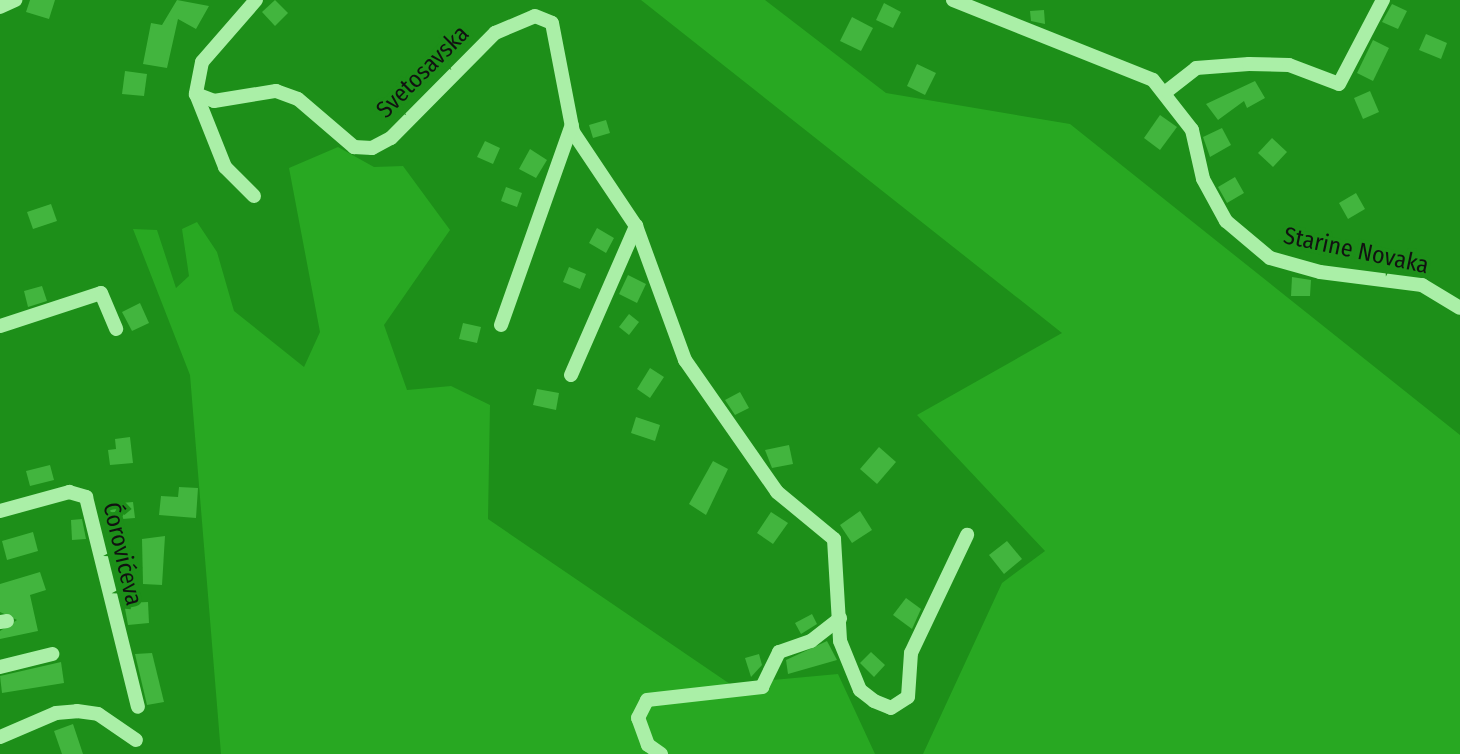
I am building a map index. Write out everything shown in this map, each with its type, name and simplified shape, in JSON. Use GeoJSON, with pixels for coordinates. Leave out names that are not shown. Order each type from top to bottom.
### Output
{"type":"FeatureCollection","features":[{"type":"Feature","properties":{"kind":"street"},"geometry":{"type":"LineString","coordinates":[[0,7],[15,0]]}},
{"type":"Feature","properties":{"kind":"street"},"geometry":{"type":"LineString","coordinates":[[254,196],[225,167],[196,94],[202,62],[256,0]]}},
{"type":"Feature","properties":{"kind":"street","name":"Starine Novaka"},"geometry":{"type":"LineString","coordinates":[[953,0],[1106,58],[1167,91],[1192,130],[1203,179],[1226,221],[1270,258],[1320,272],[1422,285],[1460,308]]}},
{"type":"Feature","properties":{"kind":"street"},"geometry":{"type":"LineString","coordinates":[[1167,91],[1196,68],[1249,64],[1289,65],[1339,85],[1383,0]]}},
{"type":"Feature","properties":{"kind":"street","name":"Svetosavska"},"geometry":{"type":"LineString","coordinates":[[196,94],[214,101],[276,91],[298,99],[354,147],[372,148],[401,129],[495,33],[546,16],[572,125],[636,226],[685,359],[777,492],[834,538],[840,641],[860,690],[891,708],[908,697],[911,653],[967,535]]}},
{"type":"Feature","properties":{"kind":"street"},"geometry":{"type":"LineString","coordinates":[[501,325],[572,125]]}},
{"type":"Feature","properties":{"kind":"street"},"geometry":{"type":"LineString","coordinates":[[571,375],[636,226]]}},
{"type":"Feature","properties":{"kind":"street"},"geometry":{"type":"LineString","coordinates":[[0,326],[102,293],[116,329]]}},
{"type":"Feature","properties":{"kind":"street","name":"Ćorovićeva"},"geometry":{"type":"LineString","coordinates":[[0,511],[69,492],[86,497],[138,707]]}},
{"type":"Feature","properties":{"kind":"street"},"geometry":{"type":"LineString","coordinates":[[661,754],[648,746],[638,718],[647,700],[762,687],[779,652],[811,641],[840,618]]}},
{"type":"Feature","properties":{"kind":"street"},"geometry":{"type":"LineString","coordinates":[[0,667],[52,654]]}},
{"type":"Feature","properties":{"kind":"street"},"geometry":{"type":"LineString","coordinates":[[0,737],[56,713],[77,711],[98,714],[136,740]]}},
{"type":"Feature","properties":{"kind":"green space"},"geometry":{"type":"Polygon","coordinates":[[[641,0],[765,0],[886,93],[1070,124],[1460,435],[1460,754],[923,754],[1002,583],[1045,551],[917,415],[1062,333],[641,0]]]}},
{"type":"Feature","properties":{"kind":"green space"},"geometry":{"type":"Polygon","coordinates":[[[338,147],[374,167],[403,166],[450,230],[384,325],[407,390],[451,386],[490,405],[488,519],[730,684],[838,674],[875,754],[221,754],[190,375],[133,229],[157,230],[176,288],[189,276],[182,229],[197,222],[217,252],[234,311],[304,367],[320,332],[289,168],[338,147]]]}},
{"type":"Feature","properties":{"kind":"building"},"geometry":{"type":"Polygon","coordinates":[[[30,0],[55,0],[49,19],[26,12],[30,0]]]}},
{"type":"Feature","properties":{"kind":"building"},"geometry":{"type":"Polygon","coordinates":[[[177,0],[209,6],[196,29],[178,19],[167,68],[143,64],[151,23],[162,25],[177,0]]]}},
{"type":"Feature","properties":{"kind":"building"},"geometry":{"type":"Polygon","coordinates":[[[275,0],[288,13],[275,26],[262,12],[275,0]]]}},
{"type":"Feature","properties":{"kind":"building"},"geometry":{"type":"Polygon","coordinates":[[[884,3],[901,12],[893,28],[876,20],[884,3]]]}},
{"type":"Feature","properties":{"kind":"building"},"geometry":{"type":"Polygon","coordinates":[[[1392,4],[1407,11],[1398,29],[1382,22],[1392,4]]]}},
{"type":"Feature","properties":{"kind":"building"},"geometry":{"type":"Polygon","coordinates":[[[1044,10],[1045,24],[1031,21],[1030,11],[1044,10]]]}},
{"type":"Feature","properties":{"kind":"building"},"geometry":{"type":"Polygon","coordinates":[[[852,17],[873,28],[861,51],[840,41],[852,17]]]}},
{"type":"Feature","properties":{"kind":"building"},"geometry":{"type":"Polygon","coordinates":[[[1426,34],[1447,43],[1441,59],[1419,50],[1426,34]]]}},
{"type":"Feature","properties":{"kind":"building"},"geometry":{"type":"Polygon","coordinates":[[[1373,40],[1389,48],[1373,81],[1357,73],[1373,40]]]}},
{"type":"Feature","properties":{"kind":"building"},"geometry":{"type":"Polygon","coordinates":[[[917,64],[936,73],[925,95],[907,86],[917,64]]]}},
{"type":"Feature","properties":{"kind":"building"},"geometry":{"type":"Polygon","coordinates":[[[125,71],[147,74],[144,96],[122,94],[125,71]]]}},
{"type":"Feature","properties":{"kind":"building"},"geometry":{"type":"Polygon","coordinates":[[[1255,81],[1265,98],[1247,108],[1244,101],[1218,120],[1206,104],[1255,81]]]}},
{"type":"Feature","properties":{"kind":"building"},"geometry":{"type":"Polygon","coordinates":[[[1370,91],[1379,112],[1363,119],[1354,98],[1370,91]]]}},
{"type":"Feature","properties":{"kind":"building"},"geometry":{"type":"Polygon","coordinates":[[[1160,115],[1177,127],[1160,150],[1144,138],[1160,115]]]}},
{"type":"Feature","properties":{"kind":"building"},"geometry":{"type":"Polygon","coordinates":[[[606,120],[610,133],[593,138],[589,125],[606,120]]]}},
{"type":"Feature","properties":{"kind":"building"},"geometry":{"type":"Polygon","coordinates":[[[1222,128],[1231,145],[1210,157],[1203,137],[1222,128]]]}},
{"type":"Feature","properties":{"kind":"building"},"geometry":{"type":"Polygon","coordinates":[[[1272,138],[1287,152],[1273,167],[1258,153],[1272,138]]]}},
{"type":"Feature","properties":{"kind":"building"},"geometry":{"type":"Polygon","coordinates":[[[485,141],[500,148],[493,164],[477,157],[485,141]]]}},
{"type":"Feature","properties":{"kind":"building"},"geometry":{"type":"Polygon","coordinates":[[[530,149],[547,160],[536,178],[519,169],[530,149]]]}},
{"type":"Feature","properties":{"kind":"building"},"geometry":{"type":"Polygon","coordinates":[[[1235,177],[1244,193],[1227,203],[1218,187],[1235,177]]]}},
{"type":"Feature","properties":{"kind":"building"},"geometry":{"type":"Polygon","coordinates":[[[506,187],[522,193],[517,207],[501,201],[506,187]]]}},
{"type":"Feature","properties":{"kind":"building"},"geometry":{"type":"Polygon","coordinates":[[[1356,193],[1365,209],[1348,219],[1339,203],[1356,193]]]}},
{"type":"Feature","properties":{"kind":"building"},"geometry":{"type":"Polygon","coordinates":[[[51,204],[57,221],[33,229],[27,212],[51,204]]]}},
{"type":"Feature","properties":{"kind":"building"},"geometry":{"type":"Polygon","coordinates":[[[597,228],[614,238],[606,253],[589,243],[597,228]]]}},
{"type":"Feature","properties":{"kind":"building"},"geometry":{"type":"Polygon","coordinates":[[[569,267],[586,274],[580,289],[563,282],[569,267]]]}},
{"type":"Feature","properties":{"kind":"building"},"geometry":{"type":"Polygon","coordinates":[[[628,275],[646,284],[637,303],[619,294],[628,275]]]}},
{"type":"Feature","properties":{"kind":"building"},"geometry":{"type":"Polygon","coordinates":[[[1292,277],[1311,280],[1310,296],[1291,296],[1292,277]]]}},
{"type":"Feature","properties":{"kind":"building"},"geometry":{"type":"Polygon","coordinates":[[[42,286],[47,301],[28,307],[24,291],[42,286]]]}},
{"type":"Feature","properties":{"kind":"building"},"geometry":{"type":"Polygon","coordinates":[[[140,303],[149,323],[132,331],[122,312],[140,303]]]}},
{"type":"Feature","properties":{"kind":"building"},"geometry":{"type":"Polygon","coordinates":[[[629,314],[639,322],[629,335],[619,327],[629,314]]]}},
{"type":"Feature","properties":{"kind":"building"},"geometry":{"type":"Polygon","coordinates":[[[463,323],[481,327],[477,343],[459,339],[463,323]]]}},
{"type":"Feature","properties":{"kind":"building"},"geometry":{"type":"Polygon","coordinates":[[[650,368],[664,377],[650,398],[637,389],[650,368]]]}},
{"type":"Feature","properties":{"kind":"building"},"geometry":{"type":"Polygon","coordinates":[[[537,389],[559,393],[556,410],[533,405],[537,389]]]}},
{"type":"Feature","properties":{"kind":"building"},"geometry":{"type":"Polygon","coordinates":[[[740,392],[749,408],[735,415],[725,400],[740,392]]]}},
{"type":"Feature","properties":{"kind":"building"},"geometry":{"type":"Polygon","coordinates":[[[636,417],[660,425],[655,441],[631,433],[636,417]]]}},
{"type":"Feature","properties":{"kind":"building"},"geometry":{"type":"Polygon","coordinates":[[[130,437],[133,463],[110,465],[108,450],[116,449],[115,439],[130,437]]]}},
{"type":"Feature","properties":{"kind":"building"},"geometry":{"type":"Polygon","coordinates":[[[789,445],[793,464],[772,468],[765,450],[789,445]]]}},
{"type":"Feature","properties":{"kind":"building"},"geometry":{"type":"Polygon","coordinates":[[[879,447],[896,462],[877,484],[860,469],[879,447]]]}},
{"type":"Feature","properties":{"kind":"building"},"geometry":{"type":"Polygon","coordinates":[[[713,461],[728,469],[706,515],[689,504],[713,461]]]}},
{"type":"Feature","properties":{"kind":"building"},"geometry":{"type":"Polygon","coordinates":[[[50,465],[54,480],[30,486],[26,471],[50,465]]]}},
{"type":"Feature","properties":{"kind":"building"},"geometry":{"type":"Polygon","coordinates":[[[179,487],[198,488],[196,518],[159,515],[161,496],[178,497],[179,487]]]}},
{"type":"Feature","properties":{"kind":"building"},"geometry":{"type":"Polygon","coordinates":[[[133,502],[135,518],[110,520],[108,504],[133,502]]]}},
{"type":"Feature","properties":{"kind":"building"},"geometry":{"type":"Polygon","coordinates":[[[860,511],[872,530],[852,543],[840,525],[860,511]]]}},
{"type":"Feature","properties":{"kind":"building"},"geometry":{"type":"Polygon","coordinates":[[[771,512],[788,523],[773,544],[757,533],[771,512]]]}},
{"type":"Feature","properties":{"kind":"building"},"geometry":{"type":"Polygon","coordinates":[[[82,519],[86,539],[72,540],[71,520],[82,519]]]}},
{"type":"Feature","properties":{"kind":"building"},"geometry":{"type":"Polygon","coordinates":[[[33,532],[38,551],[7,560],[2,541],[33,532]]]}},
{"type":"Feature","properties":{"kind":"building"},"geometry":{"type":"Polygon","coordinates":[[[165,536],[162,585],[143,584],[142,539],[165,536]]]}},
{"type":"Feature","properties":{"kind":"building"},"geometry":{"type":"Polygon","coordinates":[[[1007,541],[1022,559],[1004,574],[989,555],[1007,541]]]}},
{"type":"Feature","properties":{"kind":"building"},"geometry":{"type":"Polygon","coordinates":[[[40,572],[46,590],[30,595],[38,631],[0,639],[0,631],[17,620],[0,612],[0,584],[40,572]]]}},
{"type":"Feature","properties":{"kind":"building"},"geometry":{"type":"Polygon","coordinates":[[[906,598],[921,609],[912,629],[893,615],[906,598]]]}},
{"type":"Feature","properties":{"kind":"building"},"geometry":{"type":"Polygon","coordinates":[[[148,602],[149,623],[128,625],[124,603],[148,602]]]}},
{"type":"Feature","properties":{"kind":"building"},"geometry":{"type":"Polygon","coordinates":[[[812,614],[817,624],[801,634],[795,623],[812,614]]]}},
{"type":"Feature","properties":{"kind":"building"},"geometry":{"type":"Polygon","coordinates":[[[827,641],[837,660],[788,674],[786,660],[827,641]]]}},
{"type":"Feature","properties":{"kind":"building"},"geometry":{"type":"Polygon","coordinates":[[[871,652],[885,665],[874,677],[860,663],[871,652]]]}},
{"type":"Feature","properties":{"kind":"building"},"geometry":{"type":"Polygon","coordinates":[[[152,653],[164,702],[147,705],[135,654],[152,653]]]}},
{"type":"Feature","properties":{"kind":"building"},"geometry":{"type":"Polygon","coordinates":[[[759,654],[762,665],[751,677],[745,658],[759,654]]]}},
{"type":"Feature","properties":{"kind":"building"},"geometry":{"type":"Polygon","coordinates":[[[61,662],[64,683],[2,693],[0,676],[61,662]]]}},
{"type":"Feature","properties":{"kind":"building"},"geometry":{"type":"Polygon","coordinates":[[[73,724],[83,754],[62,754],[54,731],[73,724]]]}}]}
